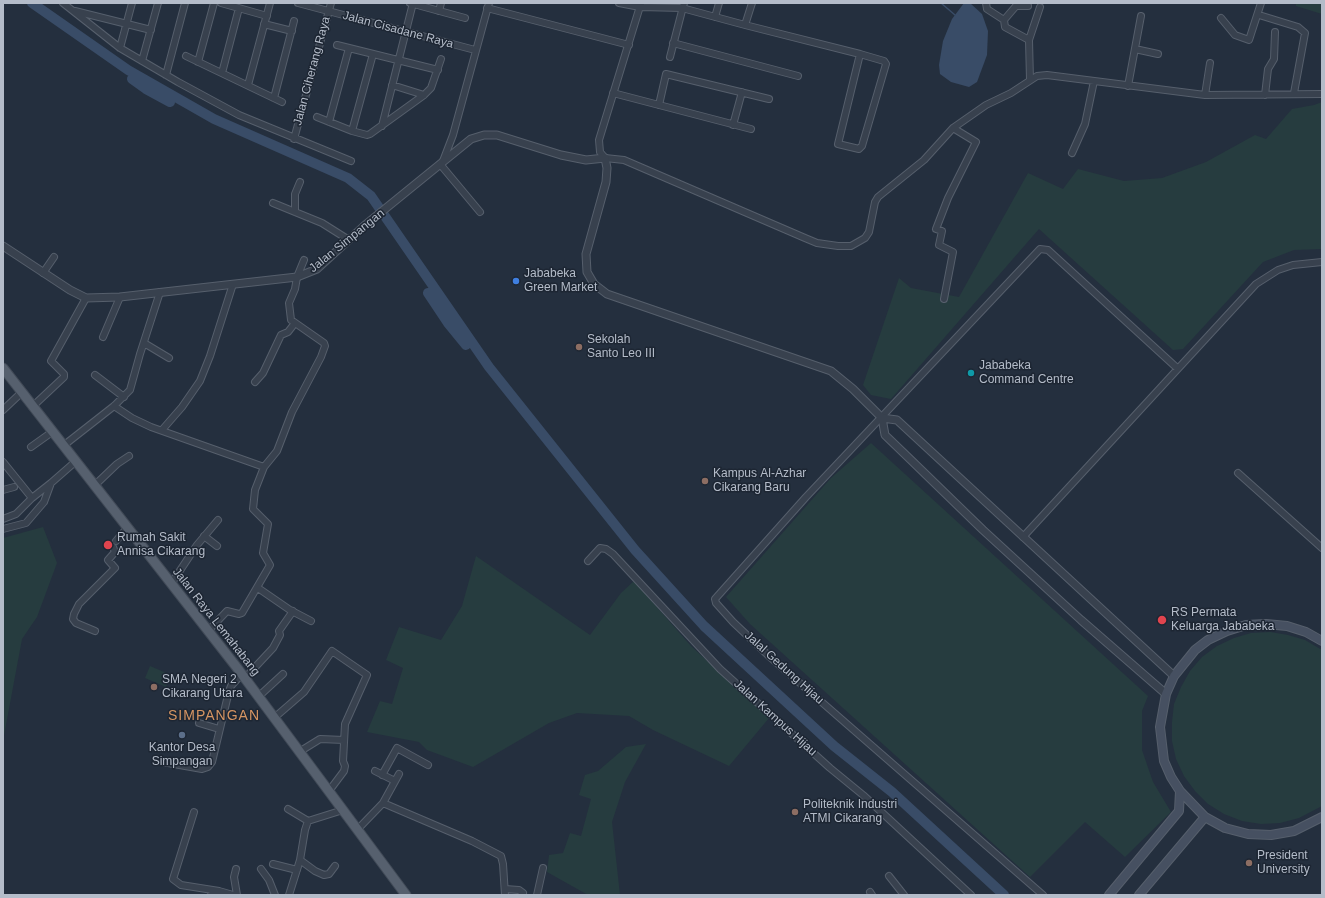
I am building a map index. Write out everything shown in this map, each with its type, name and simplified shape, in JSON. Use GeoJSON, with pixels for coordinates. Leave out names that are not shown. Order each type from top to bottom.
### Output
{"type":"FeatureCollection","features":[{"type":"Feature","properties":{"kind":"main road","name":"Jalan Raya Lemahabang"},"geometry":{"type":"LineString","coordinates":[[3,368],[243,676],[406,895]]}},
{"type":"Feature","properties":{"kind":"main road"},"geometry":{"type":"LineString","coordinates":[[1322,641],[1306,632],[1287,626],[1266,624],[1246,625],[1227,631],[1208,640],[1191,654],[1174,676],[1166,694],[1160,727],[1161,744],[1171,777],[1180,791],[1205,817],[1226,828],[1248,834],[1271,835],[1294,831],[1322,817]]}},
{"type":"Feature","properties":{"kind":"main road"},"geometry":{"type":"LineString","coordinates":[[1110,895],[1179,811],[1180,791]]}},
{"type":"Feature","properties":{"kind":"main road"},"geometry":{"type":"LineString","coordinates":[[1139,895],[1205,817]]}},
{"type":"Feature","properties":{"kind":"street"},"geometry":{"type":"LineString","coordinates":[[63,3],[120,48],[238,115],[351,161]]}},
{"type":"Feature","properties":{"kind":"street"},"geometry":{"type":"LineString","coordinates":[[120,48],[132,3]]}},
{"type":"Feature","properties":{"kind":"street"},"geometry":{"type":"LineString","coordinates":[[142,61],[158,3]]}},
{"type":"Feature","properties":{"kind":"street"},"geometry":{"type":"LineString","coordinates":[[166,75],[185,3]]}},
{"type":"Feature","properties":{"kind":"street"},"geometry":{"type":"LineString","coordinates":[[198,62],[214,3]]}},
{"type":"Feature","properties":{"kind":"street"},"geometry":{"type":"LineString","coordinates":[[221,3],[266,16]]}},
{"type":"Feature","properties":{"kind":"street"},"geometry":{"type":"LineString","coordinates":[[248,85],[270,3]]}},
{"type":"Feature","properties":{"kind":"street","name":"Jalan Cisadane Raya"},"geometry":{"type":"LineString","coordinates":[[298,3],[475,50]]}},
{"type":"Feature","properties":{"kind":"street","name":"Jalan Ciherang Raya"},"geometry":{"type":"LineString","coordinates":[[294,139],[331,3]]}},
{"type":"Feature","properties":{"kind":"street"},"geometry":{"type":"LineString","coordinates":[[382,126],[412,3],[465,18]]}},
{"type":"Feature","properties":{"kind":"street"},"geometry":{"type":"LineString","coordinates":[[439,11],[441,3]]}},
{"type":"Feature","properties":{"kind":"street"},"geometry":{"type":"LineString","coordinates":[[619,3],[683,6],[745,26],[860,54],[884,61],[886,64],[862,146],[859,149],[838,144],[860,54]]}},
{"type":"Feature","properties":{"kind":"street"},"geometry":{"type":"LineString","coordinates":[[715,17],[719,3]]}},
{"type":"Feature","properties":{"kind":"street"},"geometry":{"type":"LineString","coordinates":[[745,26],[752,3]]}},
{"type":"Feature","properties":{"kind":"street"},"geometry":{"type":"LineString","coordinates":[[986,3],[987,9],[1004,20]]}},
{"type":"Feature","properties":{"kind":"street"},"geometry":{"type":"LineString","coordinates":[[1221,18],[1235,35],[1249,40],[1259,14],[1261,3]]}},
{"type":"Feature","properties":{"kind":"street"},"geometry":{"type":"LineString","coordinates":[[480,212],[441,162],[453,135],[488,5],[629,45]]}},
{"type":"Feature","properties":{"kind":"street"},"geometry":{"type":"LineString","coordinates":[[641,5],[599,140],[600,152],[605,158],[608,168],[606,182],[586,254],[587,272],[594,284],[607,294],[826,368],[853,389],[882,418],[885,435],[924,473],[1076,614],[1166,694]]}},
{"type":"Feature","properties":{"kind":"street"},"geometry":{"type":"LineString","coordinates":[[670,57],[683,6]]}},
{"type":"Feature","properties":{"kind":"street"},"geometry":{"type":"LineString","coordinates":[[1028,6],[1016,6],[1004,20],[1005,27],[1029,40]]}},
{"type":"Feature","properties":{"kind":"street"},"geometry":{"type":"LineString","coordinates":[[1030,80],[1029,40],[1040,7]]}},
{"type":"Feature","properties":{"kind":"street"},"geometry":{"type":"LineString","coordinates":[[222,73],[239,8]]}},
{"type":"Feature","properties":{"kind":"street"},"geometry":{"type":"LineString","coordinates":[[72,10],[151,30]]}},
{"type":"Feature","properties":{"kind":"street"},"geometry":{"type":"LineString","coordinates":[[1259,14],[1298,27],[1305,33],[1294,93]]}},
{"type":"Feature","properties":{"kind":"street"},"geometry":{"type":"LineString","coordinates":[[1128,86],[1141,16]]}},
{"type":"Feature","properties":{"kind":"street"},"geometry":{"type":"LineString","coordinates":[[274,98],[294,20]]}},
{"type":"Feature","properties":{"kind":"street"},"geometry":{"type":"LineString","coordinates":[[264,24],[292,31]]}},
{"type":"Feature","properties":{"kind":"street"},"geometry":{"type":"LineString","coordinates":[[1265,95],[1268,69],[1274,59],[1275,32]]}},
{"type":"Feature","properties":{"kind":"street"},"geometry":{"type":"LineString","coordinates":[[673,43],[798,76]]}},
{"type":"Feature","properties":{"kind":"street"},"geometry":{"type":"LineString","coordinates":[[337,45],[438,70]]}},
{"type":"Feature","properties":{"kind":"street"},"geometry":{"type":"LineString","coordinates":[[329,122],[349,48]]}},
{"type":"Feature","properties":{"kind":"street"},"geometry":{"type":"LineString","coordinates":[[1135,49],[1158,54]]}},
{"type":"Feature","properties":{"kind":"street"},"geometry":{"type":"LineString","coordinates":[[352,131],[372,54]]}},
{"type":"Feature","properties":{"kind":"street"},"geometry":{"type":"LineString","coordinates":[[186,56],[282,102]]}},
{"type":"Feature","properties":{"kind":"street"},"geometry":{"type":"LineString","coordinates":[[317,117],[352,131],[367,135],[382,126],[424,95],[434,84],[441,59]]}},
{"type":"Feature","properties":{"kind":"street"},"geometry":{"type":"LineString","coordinates":[[1205,95],[1210,63]]}},
{"type":"Feature","properties":{"kind":"street"},"geometry":{"type":"LineString","coordinates":[[659,105],[666,74],[769,99]]}},
{"type":"Feature","properties":{"kind":"street"},"geometry":{"type":"LineString","coordinates":[[605,158],[624,160],[817,243],[851,246],[861,242],[867,235],[875,202],[878,197],[924,160],[953,128],[986,105],[1011,93],[1033,77],[1042,75],[1205,95],[1265,95],[1294,93],[1322,94]]}},
{"type":"Feature","properties":{"kind":"street"},"geometry":{"type":"LineString","coordinates":[[1072,153],[1085,124],[1094,81]]}},
{"type":"Feature","properties":{"kind":"street"},"geometry":{"type":"LineString","coordinates":[[392,85],[424,95]]}},
{"type":"Feature","properties":{"kind":"street"},"geometry":{"type":"LineString","coordinates":[[733,125],[742,92]]}},
{"type":"Feature","properties":{"kind":"street"},"geometry":{"type":"LineString","coordinates":[[613,93],[751,130]]}},
{"type":"Feature","properties":{"kind":"street"},"geometry":{"type":"LineString","coordinates":[[944,299],[953,251],[939,245],[942,231],[936,229],[945,203],[976,142],[953,128]]}},
{"type":"Feature","properties":{"kind":"street","name":"Jalan Simpangan"},"geometry":{"type":"LineString","coordinates":[[86,298],[120,297],[297,277],[317,269],[364,226],[395,202],[441,162],[471,139],[484,135],[497,135],[578,158],[594,160],[605,158]]}},
{"type":"Feature","properties":{"kind":"street"},"geometry":{"type":"LineString","coordinates":[[295,212],[295,194],[300,182]]}},
{"type":"Feature","properties":{"kind":"street"},"geometry":{"type":"LineString","coordinates":[[273,203],[322,223],[349,240]]}},
{"type":"Feature","properties":{"kind":"street"},"geometry":{"type":"LineString","coordinates":[[3,246],[86,298],[51,361],[64,374],[64,377],[32,407]]}},
{"type":"Feature","properties":{"kind":"street"},"geometry":{"type":"LineString","coordinates":[[882,418],[1040,249],[1048,250],[1177,368]]}},
{"type":"Feature","properties":{"kind":"street"},"geometry":{"type":"LineString","coordinates":[[44,273],[54,257]]}},
{"type":"Feature","properties":{"kind":"street"},"geometry":{"type":"LineString","coordinates":[[208,631],[227,611],[239,614],[242,613],[258,588],[270,565],[263,553],[268,524],[253,509],[255,490],[264,467],[277,452],[292,412],[321,358],[325,346],[324,343],[291,320],[292,314],[289,307],[297,277],[304,260]]}},
{"type":"Feature","properties":{"kind":"street"},"geometry":{"type":"LineString","coordinates":[[1023,537],[1177,368],[1256,284],[1278,270],[1292,265],[1322,262]]}},
{"type":"Feature","properties":{"kind":"street"},"geometry":{"type":"LineString","coordinates":[[162,430],[182,407],[200,381],[210,356],[232,284]]}},
{"type":"Feature","properties":{"kind":"street"},"geometry":{"type":"LineString","coordinates":[[63,446],[114,406],[124,397],[132,386],[160,292]]}},
{"type":"Feature","properties":{"kind":"street"},"geometry":{"type":"LineString","coordinates":[[103,338],[120,297]]}},
{"type":"Feature","properties":{"kind":"street"},"geometry":{"type":"LineString","coordinates":[[255,382],[263,373],[281,335],[288,332],[295,323]]}},
{"type":"Feature","properties":{"kind":"street"},"geometry":{"type":"LineString","coordinates":[[144,343],[169,358]]}},
{"type":"Feature","properties":{"kind":"street"},"geometry":{"type":"LineString","coordinates":[[95,376],[124,397]]}},
{"type":"Feature","properties":{"kind":"street"},"geometry":{"type":"LineString","coordinates":[[3,410],[21,393]]}},
{"type":"Feature","properties":{"kind":"street"},"geometry":{"type":"LineString","coordinates":[[114,406],[132,418],[264,467]]}},
{"type":"Feature","properties":{"kind":"street"},"geometry":{"type":"LineString","coordinates":[[882,418],[897,420],[1174,676]]}},
{"type":"Feature","properties":{"kind":"street","name":"Jalal Gedung Hijau"},"geometry":{"type":"LineString","coordinates":[[882,418],[806,497],[716,598],[715,602],[770,657],[1043,895]]}},
{"type":"Feature","properties":{"kind":"street"},"geometry":{"type":"LineString","coordinates":[[31,447],[52,432]]}},
{"type":"Feature","properties":{"kind":"street"},"geometry":{"type":"LineString","coordinates":[[94,486],[128,456]]}},
{"type":"Feature","properties":{"kind":"street"},"geometry":{"type":"LineString","coordinates":[[3,462],[32,498]]}},
{"type":"Feature","properties":{"kind":"street"},"geometry":{"type":"LineString","coordinates":[[3,519],[16,514],[32,498],[75,462]]}},
{"type":"Feature","properties":{"kind":"street"},"geometry":{"type":"LineString","coordinates":[[1238,473],[1322,548]]}},
{"type":"Feature","properties":{"kind":"street"},"geometry":{"type":"LineString","coordinates":[[3,529],[26,523],[44,502],[51,483]]}},
{"type":"Feature","properties":{"kind":"street"},"geometry":{"type":"LineString","coordinates":[[3,490],[14,487]]}},
{"type":"Feature","properties":{"kind":"street"},"geometry":{"type":"LineString","coordinates":[[171,584],[204,536],[218,520]]}},
{"type":"Feature","properties":{"kind":"street"},"geometry":{"type":"LineString","coordinates":[[95,631],[76,623],[73,619],[74,614],[79,604],[115,568],[108,560],[115,552],[114,544],[128,528]]}},
{"type":"Feature","properties":{"kind":"street"},"geometry":{"type":"LineString","coordinates":[[204,536],[217,546]]}},
{"type":"Feature","properties":{"kind":"street","name":"Jalan Kampus Hijau"},"geometry":{"type":"LineString","coordinates":[[588,561],[600,548],[606,548],[613,554],[629,569],[720,669],[830,768],[868,800],[967,894]]}},
{"type":"Feature","properties":{"kind":"street"},"geometry":{"type":"LineString","coordinates":[[258,588],[311,621]]}},
{"type":"Feature","properties":{"kind":"street"},"geometry":{"type":"LineString","coordinates":[[157,761],[202,769],[208,767],[212,762],[219,729],[231,686],[273,648],[280,636],[279,631],[293,611]]}},
{"type":"Feature","properties":{"kind":"street"},"geometry":{"type":"LineString","coordinates":[[274,718],[304,692],[332,651],[367,675],[345,724],[344,771],[328,791]]}},
{"type":"Feature","properties":{"kind":"street"},"geometry":{"type":"LineString","coordinates":[[258,697],[283,674]]}},
{"type":"Feature","properties":{"kind":"street"},"geometry":{"type":"LineString","coordinates":[[199,723],[219,729]]}},
{"type":"Feature","properties":{"kind":"street"},"geometry":{"type":"LineString","coordinates":[[299,752],[320,739],[344,740]]}},
{"type":"Feature","properties":{"kind":"street"},"geometry":{"type":"LineString","coordinates":[[382,775],[398,748],[428,765]]}},
{"type":"Feature","properties":{"kind":"street"},"geometry":{"type":"LineString","coordinates":[[375,771],[395,781]]}},
{"type":"Feature","properties":{"kind":"street"},"geometry":{"type":"LineString","coordinates":[[357,830],[383,803],[399,774]]}},
{"type":"Feature","properties":{"kind":"street"},"geometry":{"type":"LineString","coordinates":[[383,803],[472,841],[501,856],[505,892],[519,890],[523,893]]}},
{"type":"Feature","properties":{"kind":"street"},"geometry":{"type":"LineString","coordinates":[[288,809],[308,821],[343,810]]}},
{"type":"Feature","properties":{"kind":"street"},"geometry":{"type":"LineString","coordinates":[[194,812],[173,879],[181,885],[233,895]]}},
{"type":"Feature","properties":{"kind":"street"},"geometry":{"type":"LineString","coordinates":[[289,895],[300,860],[308,821]]}},
{"type":"Feature","properties":{"kind":"street"},"geometry":{"type":"LineString","coordinates":[[300,860],[315,871],[324,874],[329,874],[335,866]]}},
{"type":"Feature","properties":{"kind":"street"},"geometry":{"type":"LineString","coordinates":[[273,864],[297,870]]}},
{"type":"Feature","properties":{"kind":"street"},"geometry":{"type":"LineString","coordinates":[[537,895],[543,868]]}},
{"type":"Feature","properties":{"kind":"street"},"geometry":{"type":"LineString","coordinates":[[236,869],[234,877],[237,895]]}},
{"type":"Feature","properties":{"kind":"street"},"geometry":{"type":"LineString","coordinates":[[261,869],[269,880],[275,895]]}},
{"type":"Feature","properties":{"kind":"street"},"geometry":{"type":"LineString","coordinates":[[889,876],[904,895]]}},
{"type":"Feature","properties":{"kind":"street"},"geometry":{"type":"LineString","coordinates":[[211,895],[219,892]]}},
{"type":"Feature","properties":{"kind":"green space"},"geometry":{"type":"Polygon","coordinates":[[[1296,3],[1322,3],[1322,14],[1296,6],[1296,3]]]}},
{"type":"Feature","properties":{"kind":"green space"},"geometry":{"type":"Polygon","coordinates":[[[1322,102],[1322,249],[1294,250],[1263,262],[1183,349],[1173,350],[1039,229],[891,399],[871,395],[863,385],[899,278],[911,288],[959,297],[1028,173],[1063,189],[1078,169],[1124,181],[1162,178],[1206,162],[1255,135],[1266,139],[1292,109],[1322,102]]]}},
{"type":"Feature","properties":{"kind":"green space"},"geometry":{"type":"Polygon","coordinates":[[[871,443],[1148,696],[1142,711],[1142,750],[1153,782],[1171,812],[1125,857],[1085,822],[1030,877],[750,624],[726,597],[831,478],[871,443]]]}},
{"type":"Feature","properties":{"kind":"green space"},"geometry":{"type":"Polygon","coordinates":[[[43,527],[57,563],[37,617],[22,639],[3,741],[3,538],[43,527]]]}},
{"type":"Feature","properties":{"kind":"green space"},"geometry":{"type":"Polygon","coordinates":[[[476,556],[590,635],[621,593],[634,581],[691,646],[769,718],[729,766],[653,730],[629,716],[577,713],[549,723],[473,767],[427,750],[419,742],[367,732],[380,701],[392,704],[403,668],[386,660],[399,627],[441,640],[462,606],[476,556]]]}},
{"type":"Feature","properties":{"kind":"green space"},"geometry":{"type":"Polygon","coordinates":[[[1270,632],[1305,640],[1322,650],[1322,806],[1299,818],[1280,823],[1261,824],[1242,821],[1224,814],[1208,804],[1195,791],[1184,776],[1176,759],[1172,741],[1172,722],[1174,704],[1181,687],[1190,671],[1202,657],[1217,646],[1234,638],[1251,633],[1270,632]]]}},
{"type":"Feature","properties":{"kind":"green space"},"geometry":{"type":"Polygon","coordinates":[[[150,666],[171,675],[166,687],[145,678],[150,666]]]}},
{"type":"Feature","properties":{"kind":"green space"},"geometry":{"type":"Polygon","coordinates":[[[646,744],[625,782],[612,822],[620,895],[588,895],[547,872],[549,855],[563,853],[570,833],[581,836],[591,799],[579,795],[585,775],[598,771],[626,747],[646,744]]]}},
{"type":"Feature","properties":{"kind":"water"},"geometry":{"type":"Polygon","coordinates":[[[964,3],[970,3],[982,14],[988,31],[987,55],[977,82],[969,87],[951,82],[940,74],[939,65],[943,41],[952,19],[964,3]]]}},
{"type":"Feature","properties":{"kind":"waterway"},"geometry":{"type":"LineString","coordinates":[[32,3],[128,70],[214,119],[348,178],[371,196],[489,367],[635,550],[704,626],[834,746],[892,792],[1004,895]]}},
{"type":"Feature","properties":{"kind":"waterway"},"geometry":{"type":"LineString","coordinates":[[941,3],[955,15]]}},
{"type":"Feature","properties":{"kind":"waterway"},"geometry":{"type":"LineString","coordinates":[[132,79],[146,89],[170,102]]}},
{"type":"Feature","properties":{"kind":"waterway"},"geometry":{"type":"LineString","coordinates":[[428,293],[448,323],[466,345]]}},
{"type":"Feature","properties":{"kind":"place","name":"Jababeka Green Market"},"geometry":{"type":"Point","coordinates":[516,281]}},
{"type":"Feature","properties":{"kind":"place","name":"Sekolah Santo Leo III"},"geometry":{"type":"Point","coordinates":[579,347]}},
{"type":"Feature","properties":{"kind":"place","name":"Jababeka Command Centre"},"geometry":{"type":"Point","coordinates":[971,373]}},
{"type":"Feature","properties":{"kind":"place","name":"Kampus Al-Azhar Cikarang Baru"},"geometry":{"type":"Point","coordinates":[705,481]}},
{"type":"Feature","properties":{"kind":"place","name":"Rumah Sakit Annisa Cikarang"},"geometry":{"type":"Point","coordinates":[108,545]}},
{"type":"Feature","properties":{"kind":"place","name":"RS Permata Keluarga Jababeka"},"geometry":{"type":"Point","coordinates":[1162,620]}},
{"type":"Feature","properties":{"kind":"place","name":"SMA Negeri 2 Cikarang Utara"},"geometry":{"type":"Point","coordinates":[154,687]}},
{"type":"Feature","properties":{"kind":"place","name":"Kantor Desa Simpangan"},"geometry":{"type":"Point","coordinates":[182,735]}},
{"type":"Feature","properties":{"kind":"place","name":"Politeknik Industri ATMI Cikarang"},"geometry":{"type":"Point","coordinates":[795,812]}},
{"type":"Feature","properties":{"kind":"place","name":"President University"},"geometry":{"type":"Point","coordinates":[1249,863]}},
{"type":"Feature","properties":{"kind":"district","name":"SIMPANGAN"},"geometry":{"type":"Point","coordinates":[214,716]}}]}
